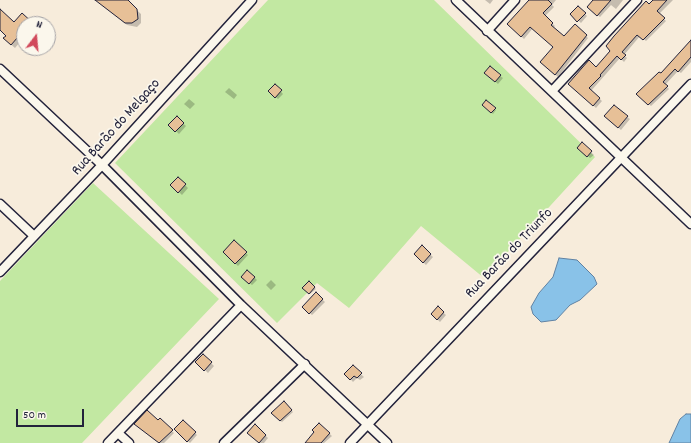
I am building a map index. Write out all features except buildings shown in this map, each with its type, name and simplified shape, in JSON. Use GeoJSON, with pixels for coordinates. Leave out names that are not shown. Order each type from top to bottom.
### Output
{"type":"FeatureCollection","features":[{"type":"Feature","properties":{"kind":"street","name":"Rua Barão do Melgaço"},"geometry":{"type":"LineString","coordinates":[[0,272],[102,166],[252,0]]}},
{"type":"Feature","properties":{"kind":"street"},"geometry":{"type":"LineString","coordinates":[[456,0],[487,31],[553,90],[621,158],[691,224]]}},
{"type":"Feature","properties":{"kind":"street"},"geometry":{"type":"LineString","coordinates":[[487,31],[515,0]]}},
{"type":"Feature","properties":{"kind":"street"},"geometry":{"type":"LineString","coordinates":[[553,90],[637,0]]}},
{"type":"Feature","properties":{"kind":"street"},"geometry":{"type":"LineString","coordinates":[[0,69],[102,166],[240,305],[305,364],[387,443]]}},
{"type":"Feature","properties":{"kind":"street","name":"Rua Barão do Triunfo"},"geometry":{"type":"LineString","coordinates":[[350,443],[691,84]]}},
{"type":"Feature","properties":{"kind":"street"},"geometry":{"type":"LineString","coordinates":[[0,204],[34,236]]}},
{"type":"Feature","properties":{"kind":"street"},"geometry":{"type":"LineString","coordinates":[[108,443],[240,305]]}},
{"type":"Feature","properties":{"kind":"street"},"geometry":{"type":"LineString","coordinates":[[224,443],[305,364]]}},
{"type":"Feature","properties":{"kind":"street"},"geometry":{"type":"LineString","coordinates":[[118,433],[129,443]]}},
{"type":"Feature","properties":{"kind":"green space"},"geometry":{"type":"Polygon","coordinates":[[[268,0],[434,0],[595,157],[484,278],[421,226],[349,308],[317,283],[277,323],[115,163],[268,0]]]}},
{"type":"Feature","properties":{"kind":"green space"},"geometry":{"type":"Polygon","coordinates":[[[93,183],[219,299],[82,443],[0,443],[0,281],[93,183]]]}},
{"type":"Feature","properties":{"kind":"water"},"geometry":{"type":"Polygon","coordinates":[[[559,258],[577,260],[594,277],[597,284],[580,300],[570,305],[556,320],[541,322],[533,314],[531,307],[539,293],[553,277],[559,258]]]}},
{"type":"Feature","properties":{"kind":"water"},"geometry":{"type":"Polygon","coordinates":[[[686,414],[691,414],[691,443],[669,443],[680,419],[686,414]]]}}]}
